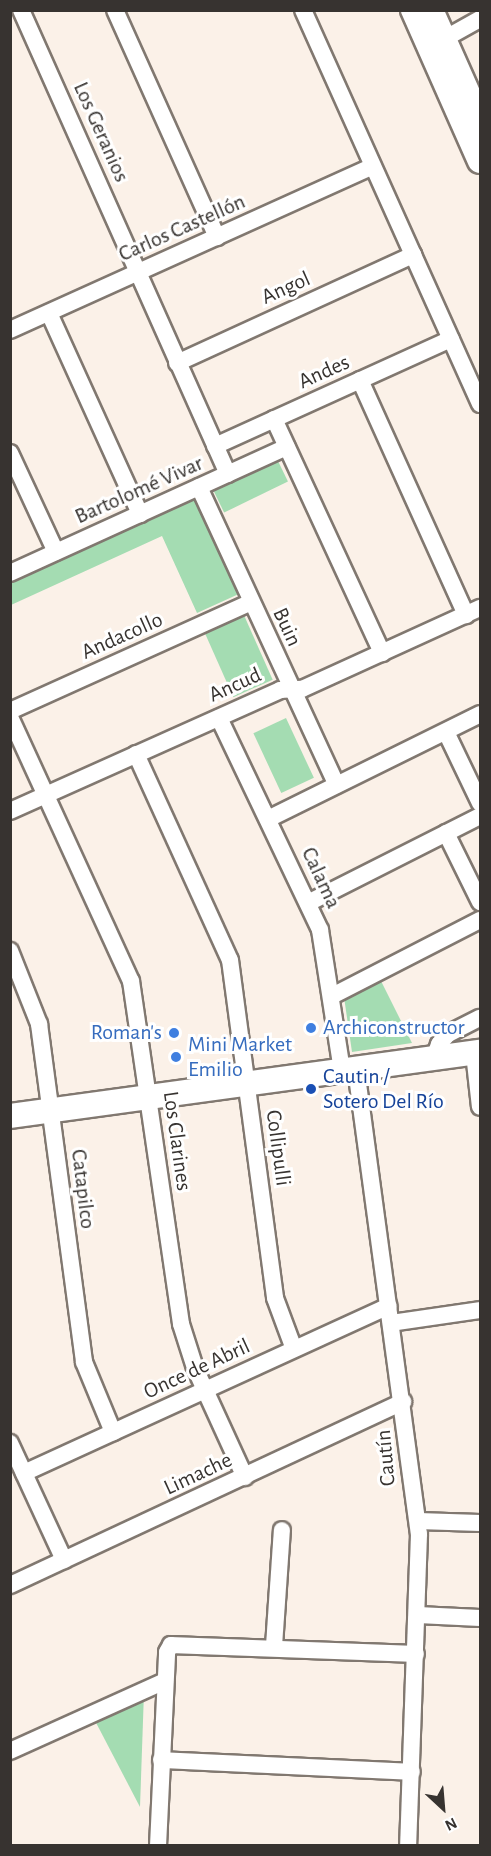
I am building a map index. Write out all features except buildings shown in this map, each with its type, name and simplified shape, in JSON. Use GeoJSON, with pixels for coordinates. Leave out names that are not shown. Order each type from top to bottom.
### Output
{"type":"FeatureCollection","features":[{"type":"Feature","properties":{"kind":"main road"},"geometry":{"type":"LineString","coordinates":[[413,10],[480,161]]}},
{"type":"Feature","properties":{"kind":"main road"},"geometry":{"type":"LineString","coordinates":[[431,10],[480,120]]}},
{"type":"Feature","properties":{"kind":"main road"},"geometry":{"type":"LineString","coordinates":[[10,1116],[477,1052]]}},
{"type":"Feature","properties":{"kind":"street","name":"Los Geranios"},"geometry":{"type":"LineString","coordinates":[[21,10],[140,272],[141,283],[228,474]]}},
{"type":"Feature","properties":{"kind":"street"},"geometry":{"type":"LineString","coordinates":[[115,10],[217,237]]}},
{"type":"Feature","properties":{"kind":"street"},"geometry":{"type":"LineString","coordinates":[[303,10],[480,404]]}},
{"type":"Feature","properties":{"kind":"street"},"geometry":{"type":"LineString","coordinates":[[444,39],[480,19]]}},
{"type":"Feature","properties":{"kind":"street","name":"Carlos Castellón"},"geometry":{"type":"LineString","coordinates":[[10,330],[373,166]]}},
{"type":"Feature","properties":{"kind":"street","name":"Angol"},"geometry":{"type":"LineString","coordinates":[[177,363],[413,255]]}},
{"type":"Feature","properties":{"kind":"street"},"geometry":{"type":"LineString","coordinates":[[49,313],[140,514]]}},
{"type":"Feature","properties":{"kind":"street","name":"Andes"},"geometry":{"type":"LineString","coordinates":[[215,446],[451,339]]}},
{"type":"Feature","properties":{"kind":"street"},"geometry":{"type":"LineString","coordinates":[[360,380],[473,611]]}},
{"type":"Feature","properties":{"kind":"street"},"geometry":{"type":"LineString","coordinates":[[274,419],[382,653]]}},
{"type":"Feature","properties":{"kind":"street","name":"Bartolomé Vivar"},"geometry":{"type":"LineString","coordinates":[[10,573],[287,447]]}},
{"type":"Feature","properties":{"kind":"street"},"geometry":{"type":"LineString","coordinates":[[10,453],[56,552]]}},
{"type":"Feature","properties":{"kind":"street","name":"Buin"},"geometry":{"type":"LineString","coordinates":[[199,487],[336,785]]}},
{"type":"Feature","properties":{"kind":"street","name":"Andacollo"},"geometry":{"type":"LineString","coordinates":[[10,711],[251,602]]}},
{"type":"Feature","properties":{"kind":"street","name":"Ancud"},"geometry":{"type":"LineString","coordinates":[[10,811],[280,690],[302,689],[473,611]]}},
{"type":"Feature","properties":{"kind":"street"},"geometry":{"type":"LineString","coordinates":[[268,819],[480,714]]}},
{"type":"Feature","properties":{"kind":"street","name":"Los Clarines"},"geometry":{"type":"LineString","coordinates":[[10,717],[131,981],[181,1324],[205,1390],[245,1477]]}},
{"type":"Feature","properties":{"kind":"street","name":"Calama"},"geometry":{"type":"LineString","coordinates":[[219,717],[323,939],[332,996],[349,1070]]}},
{"type":"Feature","properties":{"kind":"street"},"geometry":{"type":"LineString","coordinates":[[446,732],[480,803]]}},
{"type":"Feature","properties":{"kind":"street","name":"Collipulli"},"geometry":{"type":"LineString","coordinates":[[136,754],[227,951],[276,1298],[294,1348]]}},
{"type":"Feature","properties":{"kind":"street"},"geometry":{"type":"LineString","coordinates":[[308,903],[480,816]]}},
{"type":"Feature","properties":{"kind":"street"},"geometry":{"type":"LineString","coordinates":[[446,833],[480,902]]}},
{"type":"Feature","properties":{"kind":"street"},"geometry":{"type":"LineString","coordinates":[[332,996],[480,920]]}},
{"type":"Feature","properties":{"kind":"street","name":"Catapilco"},"geometry":{"type":"LineString","coordinates":[[10,951],[37,1014],[81,1349],[89,1378],[113,1432]]}},
{"type":"Feature","properties":{"kind":"street"},"geometry":{"type":"LineString","coordinates":[[434,1058],[442,1040],[480,1018]]}},
{"type":"Feature","properties":{"kind":"street"},"geometry":{"type":"LineString","coordinates":[[477,1052],[480,1107]]}},
{"type":"Feature","properties":{"kind":"street","name":"Cautín"},"geometry":{"type":"LineString","coordinates":[[349,1070],[390,1314],[403,1402],[413,1504],[418,1521],[418,1615],[408,1845]]}},
{"type":"Feature","properties":{"kind":"street","name":"Once de Abril"},"geometry":{"type":"LineString","coordinates":[[24,1473],[294,1348],[390,1314],[480,1310]]}},
{"type":"Feature","properties":{"kind":"street","name":"Limache"},"geometry":{"type":"LineString","coordinates":[[10,1585],[403,1402]]}},
{"type":"Feature","properties":{"kind":"street"},"geometry":{"type":"LineString","coordinates":[[10,1443],[64,1560]]}},
{"type":"Feature","properties":{"kind":"street"},"geometry":{"type":"LineString","coordinates":[[418,1521],[480,1523]]}},
{"type":"Feature","properties":{"kind":"street"},"geometry":{"type":"LineString","coordinates":[[274,1646],[282,1530]]}},
{"type":"Feature","properties":{"kind":"street"},"geometry":{"type":"LineString","coordinates":[[418,1615],[480,1618]]}},
{"type":"Feature","properties":{"kind":"street"},"geometry":{"type":"LineString","coordinates":[[158,1845],[165,1682],[167,1652],[171,1645],[274,1646],[416,1654]]}},
{"type":"Feature","properties":{"kind":"street"},"geometry":{"type":"LineString","coordinates":[[10,1750],[165,1682]]}},
{"type":"Feature","properties":{"kind":"street"},"geometry":{"type":"LineString","coordinates":[[161,1760],[412,1772]]}},
{"type":"Feature","properties":{"kind":"green space"},"geometry":{"type":"Polygon","coordinates":[[[277,459],[288,481],[224,513],[213,490],[277,459]]]}},
{"type":"Feature","properties":{"kind":"green space"},"geometry":{"type":"Polygon","coordinates":[[[196,495],[241,593],[197,613],[162,536],[11,605],[10,580],[196,495]]]}},
{"type":"Feature","properties":{"kind":"green space"},"geometry":{"type":"Polygon","coordinates":[[[243,613],[273,680],[233,697],[204,630],[243,613]]]}},
{"type":"Feature","properties":{"kind":"green space"},"geometry":{"type":"Polygon","coordinates":[[[286,718],[314,778],[281,793],[253,733],[286,718]]]}},
{"type":"Feature","properties":{"kind":"green space"},"geometry":{"type":"Polygon","coordinates":[[[380,979],[412,1043],[352,1052],[344,997],[380,979]]]}},
{"type":"Feature","properties":{"kind":"green space"},"geometry":{"type":"Polygon","coordinates":[[[144,1692],[140,1807],[92,1715],[144,1692]]]}},
{"type":"Feature","properties":{"kind":"place","name":"Archiconstructor"},"geometry":{"type":"Point","coordinates":[311,1028]}},
{"type":"Feature","properties":{"kind":"place","name":"Roman's"},"geometry":{"type":"Point","coordinates":[174,1033]}},
{"type":"Feature","properties":{"kind":"place","name":"Mini Market Emilio"},"geometry":{"type":"Point","coordinates":[176,1057]}},
{"type":"Feature","properties":{"kind":"place","name":"Cautin / Sotero Del Río"},"geometry":{"type":"Point","coordinates":[311,1089]}}]}
